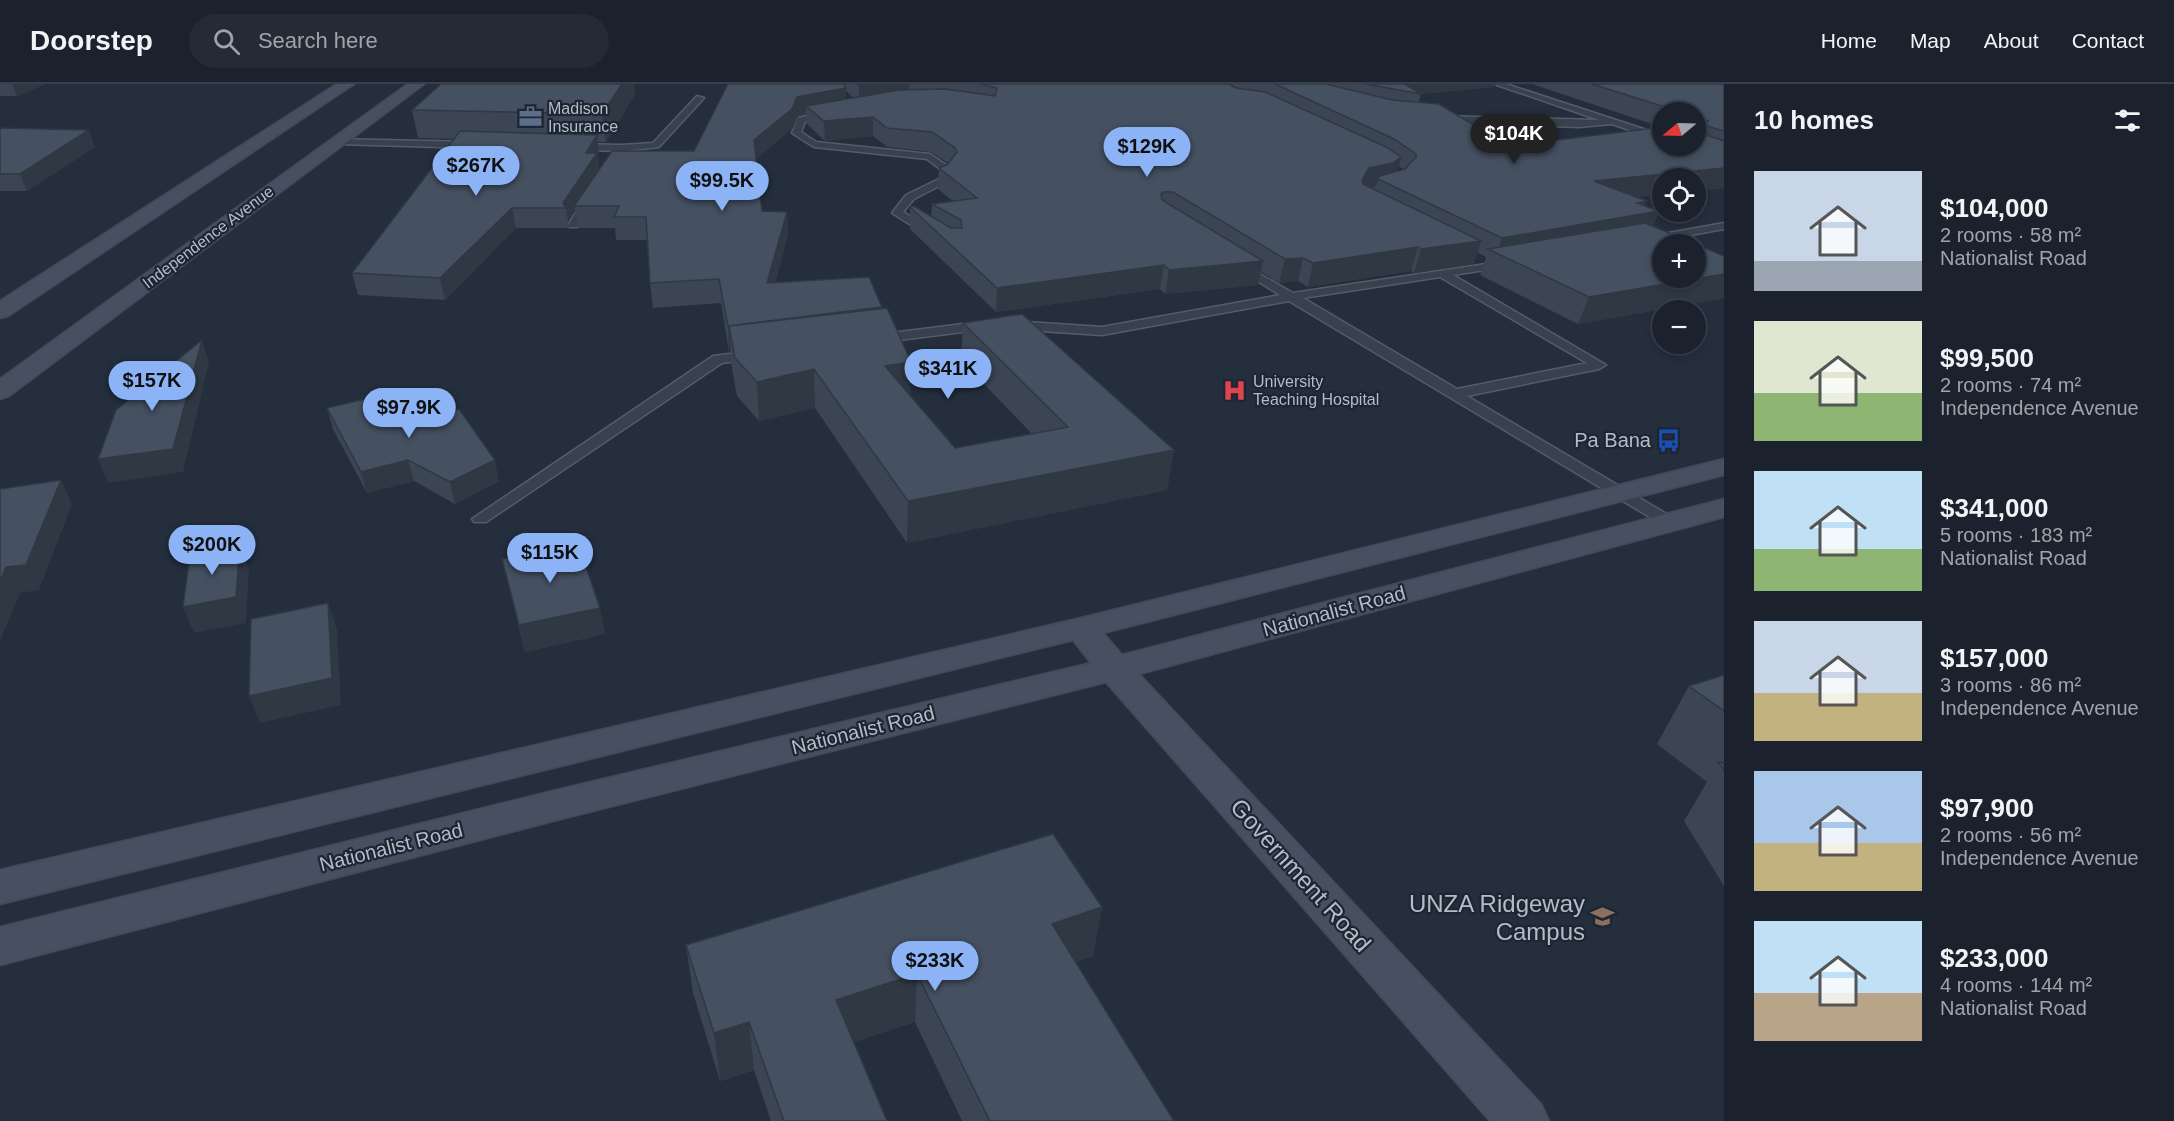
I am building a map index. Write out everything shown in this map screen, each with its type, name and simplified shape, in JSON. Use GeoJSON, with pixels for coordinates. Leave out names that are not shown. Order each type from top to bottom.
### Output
{"type":"FeatureCollection","features":[{"type":"Feature","properties":{"kind":"main road"},"geometry":{"type":"LineString","coordinates":[[0,311],[347,84]]}},
{"type":"Feature","properties":{"kind":"main road","name":"Independence Avenue"},"geometry":{"type":"LineString","coordinates":[[0,391],[417,84]]}},
{"type":"Feature","properties":{"kind":"main road"},"geometry":{"type":"LineString","coordinates":[[314,142],[337,141]]}},
{"type":"Feature","properties":{"kind":"main road"},"geometry":{"type":"LineString","coordinates":[[256,142],[291,142]]}},
{"type":"Feature","properties":{"kind":"main road"},"geometry":{"type":"LineString","coordinates":[[0,887],[1081,628],[1724,467]]}},
{"type":"Feature","properties":{"kind":"main road","name":"Nationalist Road"},"geometry":{"type":"LineString","coordinates":[[0,946],[553,806],[1114,669],[1724,508]]}},
{"type":"Feature","properties":{"kind":"main road","name":"Government Road"},"geometry":{"type":"LineString","coordinates":[[1081,628],[1114,669],[1523,1121]]}},
{"type":"Feature","properties":{"kind":"lane"},"geometry":{"type":"LineString","coordinates":[[1498,84],[1652,135]]}},
{"type":"Feature","properties":{"kind":"lane"},"geometry":{"type":"LineString","coordinates":[[562,147],[622,148],[656,145],[700,98]]}},
{"type":"Feature","properties":{"kind":"lane"},"geometry":{"type":"LineString","coordinates":[[844,110],[801,120],[795,133],[814,144],[910,153],[930,157],[939,163],[949,171],[942,181],[910,197],[897,213],[936,236]]}},
{"type":"Feature","properties":{"kind":"lane"},"geometry":{"type":"LineString","coordinates":[[1432,118],[1567,123],[1611,122]]}},
{"type":"Feature","properties":{"kind":"lane"},"geometry":{"type":"LineString","coordinates":[[337,141],[478,146]]}},
{"type":"Feature","properties":{"kind":"lane"},"geometry":{"type":"LineString","coordinates":[[616,158],[622,148]]}},
{"type":"Feature","properties":{"kind":"lane"},"geometry":{"type":"LineString","coordinates":[[573,225],[598,187]]}},
{"type":"Feature","properties":{"kind":"lane"},"geometry":{"type":"LineString","coordinates":[[1644,240],[1724,226]]}},
{"type":"Feature","properties":{"kind":"lane"},"geometry":{"type":"LineString","coordinates":[[1473,256],[1494,267]]}},
{"type":"Feature","properties":{"kind":"lane"},"geometry":{"type":"LineString","coordinates":[[1231,261],[1669,522]]}},
{"type":"Feature","properties":{"kind":"lane"},"geometry":{"type":"LineString","coordinates":[[856,342],[994,324],[1102,331],[1289,297],[1517,262]]}},
{"type":"Feature","properties":{"kind":"lane"},"geometry":{"type":"LineString","coordinates":[[1444,275],[1599,364],[1454,394]]}},
{"type":"Feature","properties":{"kind":"lane"},"geometry":{"type":"LineString","coordinates":[[480,519],[718,359],[764,353]]}},
{"type":"Feature","properties":{"kind":"building"},"geometry":{"type":"Polygon","coordinates":[[[441,84],[622,84],[602,114],[412,110],[441,84]]]}},
{"type":"Feature","properties":{"kind":"building"},"geometry":{"type":"Polygon","coordinates":[[[728,84],[843,84],[846,88],[797,97],[792,109],[754,140],[762,211],[787,212],[767,283],[869,277],[882,307],[728,326],[719,279],[650,283],[646,217],[614,217],[619,206],[574,206],[612,151],[694,151],[728,84]]]}},
{"type":"Feature","properties":{"kind":"building"},"geometry":{"type":"Polygon","coordinates":[[[981,84],[1229,84],[1236,88],[1265,92],[1386,147],[1401,157],[1393,163],[1369,168],[1362,180],[1363,184],[1481,241],[1421,249],[1418,247],[1313,263],[1303,258],[1285,259],[1173,192],[1163,192],[1162,200],[1263,261],[1169,270],[1164,265],[997,288],[910,207],[914,206],[951,228],[962,228],[961,220],[932,204],[977,198],[939,168],[948,164],[957,152],[954,147],[932,132],[887,128],[873,117],[824,121],[806,106],[899,90],[945,89],[995,96],[997,88],[981,84]]]}},
{"type":"Feature","properties":{"kind":"building"},"geometry":{"type":"Polygon","coordinates":[[[1275,84],[1326,84],[1392,100],[1439,104],[1508,146],[1652,128],[1652,156],[1706,156],[1706,135],[1724,141],[1724,168],[1706,170],[1652,168],[1652,175],[1594,181],[1647,201],[1637,203],[1652,208],[1652,212],[1502,238],[1378,179],[1379,176],[1405,169],[1416,157],[1416,154],[1394,139],[1275,84]]]}},
{"type":"Feature","properties":{"kind":"building"},"geometry":{"type":"Polygon","coordinates":[[[1366,84],[1405,84],[1421,94],[1366,84]]]}},
{"type":"Feature","properties":{"kind":"building"},"geometry":{"type":"Polygon","coordinates":[[[1592,84],[1724,84],[1724,131],[1706,126],[1706,121],[1709,121],[1706,120],[1706,102],[1652,103],[1592,84]]]}},
{"type":"Feature","properties":{"kind":"building"},"geometry":{"type":"Polygon","coordinates":[[[0,128],[89,130],[20,174],[0,174],[0,128]]]}},
{"type":"Feature","properties":{"kind":"building"},"geometry":{"type":"Polygon","coordinates":[[[460,131],[597,135],[586,153],[597,153],[563,203],[566,208],[512,208],[440,278],[352,273],[460,131]]]}},
{"type":"Feature","properties":{"kind":"building"},"geometry":{"type":"Polygon","coordinates":[[[1645,223],[1671,234],[1652,234],[1652,286],[1589,297],[1488,249],[1645,223]]]}},
{"type":"Feature","properties":{"kind":"building"},"geometry":{"type":"Polygon","coordinates":[[[1706,248],[1724,256],[1724,274],[1706,277],[1706,248]]]}},
{"type":"Feature","properties":{"kind":"building"},"geometry":{"type":"Polygon","coordinates":[[[887,308],[911,362],[885,366],[955,448],[1068,427],[963,323],[1022,314],[1174,450],[908,501],[814,369],[757,382],[735,358],[729,326],[887,308]]]}},
{"type":"Feature","properties":{"kind":"building"},"geometry":{"type":"Polygon","coordinates":[[[202,340],[173,449],[98,459],[116,410],[202,340]]]}},
{"type":"Feature","properties":{"kind":"building"},"geometry":{"type":"Polygon","coordinates":[[[386,394],[404,423],[459,409],[495,460],[450,482],[408,460],[361,472],[327,408],[386,394]]]}},
{"type":"Feature","properties":{"kind":"building"},"geometry":{"type":"Polygon","coordinates":[[[61,480],[26,565],[6,567],[0,582],[0,489],[61,480]]]}},
{"type":"Feature","properties":{"kind":"building"},"geometry":{"type":"Polygon","coordinates":[[[578,543],[600,608],[519,625],[502,559],[578,543]]]}},
{"type":"Feature","properties":{"kind":"building"},"geometry":{"type":"Polygon","coordinates":[[[240,544],[236,597],[183,607],[190,553],[240,544]]]}},
{"type":"Feature","properties":{"kind":"building"},"geometry":{"type":"Polygon","coordinates":[[[328,603],[332,678],[249,696],[251,619],[328,603]]]}},
{"type":"Feature","properties":{"kind":"building"},"geometry":{"type":"Polygon","coordinates":[[[1724,675],[1724,711],[1689,686],[1724,675]]]}},
{"type":"Feature","properties":{"kind":"building"},"geometry":{"type":"Polygon","coordinates":[[[1053,834],[1102,907],[1052,924],[1174,1121],[990,1121],[917,974],[836,1000],[887,1121],[784,1121],[749,1022],[714,1033],[686,945],[1053,834]]]}},
{"type":"Feature","properties":{"kind":"place","name":"Madison Insurance"},"geometry":{"type":"Point","coordinates":[530,117]}},
{"type":"Feature","properties":{"kind":"place","name":"University Teaching Hospital"},"geometry":{"type":"Point","coordinates":[1235,390]}},
{"type":"Feature","properties":{"kind":"place","name":"Pa Bana"},"geometry":{"type":"Point","coordinates":[1669,440]}},
{"type":"Feature","properties":{"kind":"place","name":"UNZA Ridgeway Campus"},"geometry":{"type":"Point","coordinates":[1603,917]}}]}
